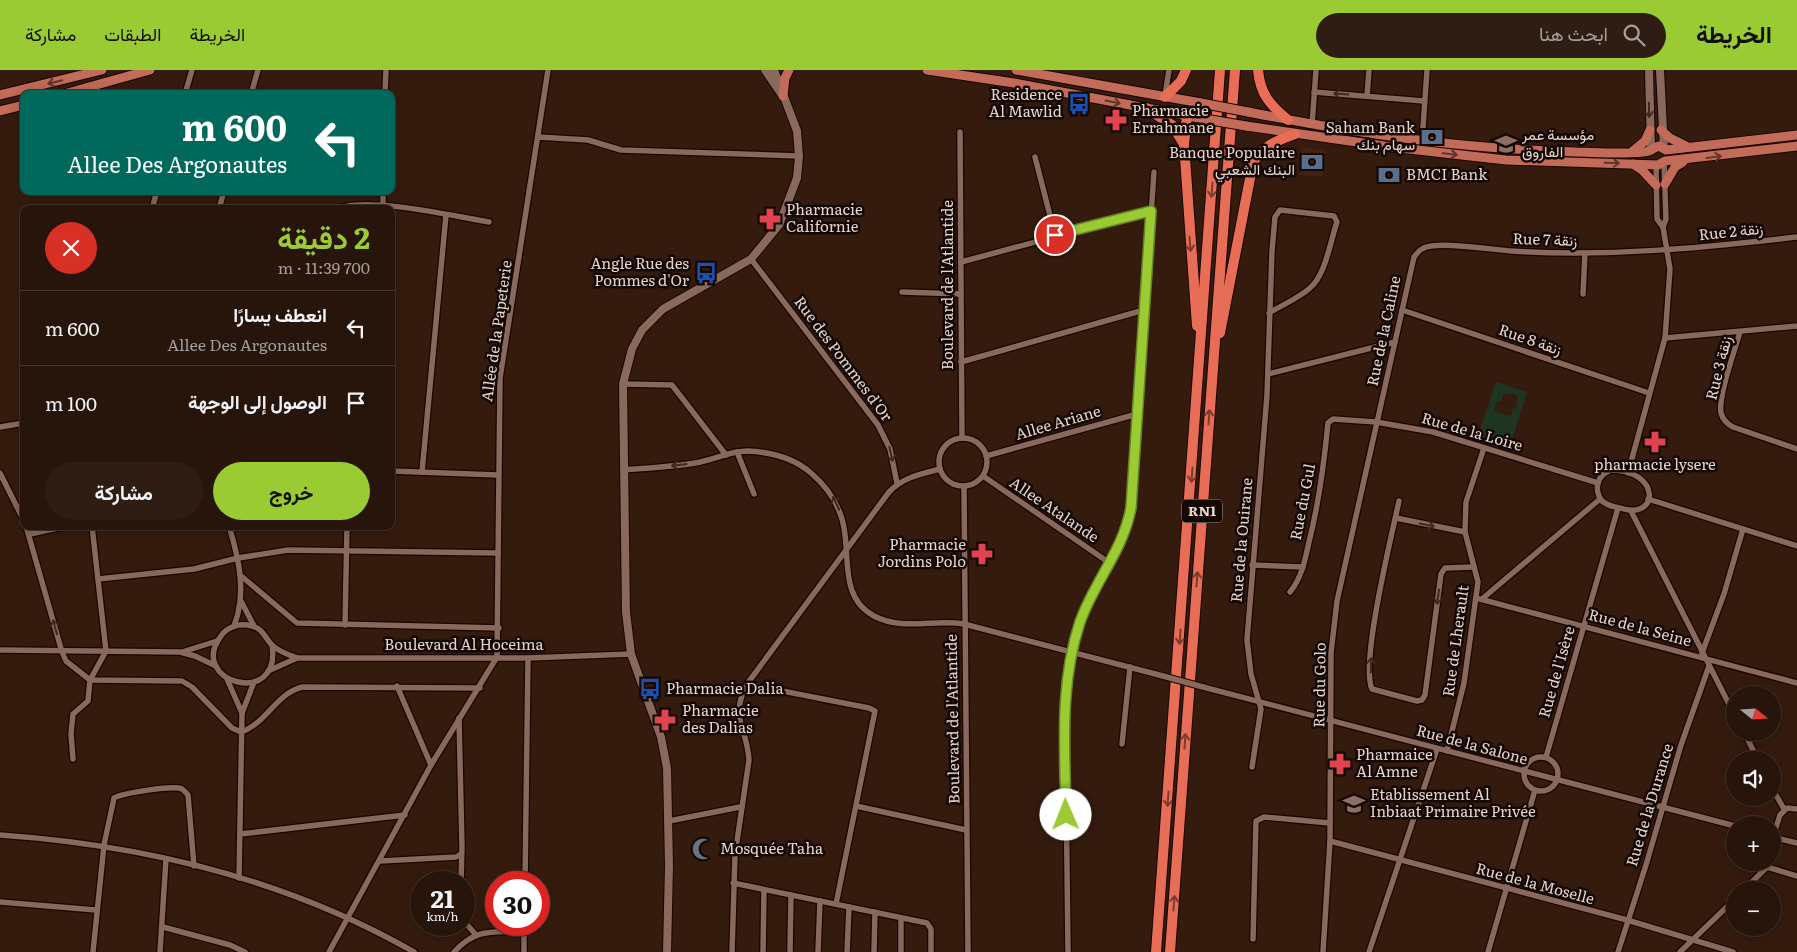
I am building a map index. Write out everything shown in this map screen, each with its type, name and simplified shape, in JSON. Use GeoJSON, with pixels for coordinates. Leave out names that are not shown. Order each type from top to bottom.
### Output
{"type":"FeatureCollection","features":[{"type":"Feature","properties":{"kind":"highway"},"geometry":{"type":"LineString","coordinates":[[1165,97],[1181,81],[1186,70]]}},
{"type":"Feature","properties":{"kind":"highway","name":"RN1"},"geometry":{"type":"LineString","coordinates":[[1156,952],[1220,70]]}},
{"type":"Feature","properties":{"kind":"highway","name":"RN1"},"geometry":{"type":"LineString","coordinates":[[1170,952],[1235,70]]}},
{"type":"Feature","properties":{"kind":"highway"},"geometry":{"type":"LineString","coordinates":[[1258,70],[1262,93],[1268,102],[1288,120]]}},
{"type":"Feature","properties":{"kind":"highway"},"geometry":{"type":"LineString","coordinates":[[1146,108],[1172,126],[1184,144]]}},
{"type":"Feature","properties":{"kind":"highway"},"geometry":{"type":"LineString","coordinates":[[1187,116],[1184,144],[1200,358]]}},
{"type":"Feature","properties":{"kind":"highway"},"geometry":{"type":"LineString","coordinates":[[1211,382],[1253,163],[1262,150],[1271,144],[1296,134]]}},
{"type":"Feature","properties":{"kind":"main road"},"geometry":{"type":"LineString","coordinates":[[20,90],[102,70]]}},
{"type":"Feature","properties":{"kind":"main road"},"geometry":{"type":"LineString","coordinates":[[78,90],[150,70]]}},
{"type":"Feature","properties":{"kind":"main road"},"geometry":{"type":"LineString","coordinates":[[765,70],[773,85],[783,96]]}},
{"type":"Feature","properties":{"kind":"main road"},"geometry":{"type":"LineString","coordinates":[[667,952],[669,821],[667,768],[661,737],[631,654],[626,612],[623,384],[632,349],[642,330],[663,309],[751,259],[779,225],[795,185],[799,156],[796,131],[774,70]]}},
{"type":"Feature","properties":{"kind":"main road"},"geometry":{"type":"LineString","coordinates":[[783,96],[785,78],[789,70]]}},
{"type":"Feature","properties":{"kind":"main road"},"geometry":{"type":"LineString","coordinates":[[927,70],[1296,134],[1506,160],[1633,164],[1660,163],[1797,146]]}},
{"type":"Feature","properties":{"kind":"main road"},"geometry":{"type":"LineString","coordinates":[[1016,70],[1312,125],[1422,142],[1507,149],[1633,152],[1651,150],[1658,146],[1665,149],[1797,135]]}},
{"type":"Feature","properties":{"kind":"main road"},"geometry":{"type":"LineString","coordinates":[[1649,70],[1651,150],[1649,158],[1660,163]]}},
{"type":"Feature","properties":{"kind":"main road"},"geometry":{"type":"LineString","coordinates":[[1660,70],[1661,130],[1667,156],[1660,163]]}},
{"type":"Feature","properties":{"kind":"main road"},"geometry":{"type":"LineString","coordinates":[[0,95],[20,90]]}},
{"type":"Feature","properties":{"kind":"main road"},"geometry":{"type":"LineString","coordinates":[[0,111],[20,106]]}},
{"type":"Feature","properties":{"kind":"main road"},"geometry":{"type":"LineString","coordinates":[[1633,152],[1645,141],[1650,130]]}},
{"type":"Feature","properties":{"kind":"main road"},"geometry":{"type":"LineString","coordinates":[[1661,130],[1670,138],[1689,147]]}},
{"type":"Feature","properties":{"kind":"main road"},"geometry":{"type":"LineString","coordinates":[[1633,164],[1661,184],[1674,166],[1690,160]]}},
{"type":"Feature","properties":{"kind":"street"},"geometry":{"type":"LineString","coordinates":[[186,90],[192,70]]}},
{"type":"Feature","properties":{"kind":"street"},"geometry":{"type":"LineString","coordinates":[[252,90],[258,70]]}},
{"type":"Feature","properties":{"kind":"street"},"geometry":{"type":"LineString","coordinates":[[385,90],[386,70]]}},
{"type":"Feature","properties":{"kind":"street","name":"Allée de la Papeterie"},"geometry":{"type":"LineString","coordinates":[[497,658],[499,628],[498,475],[500,378],[548,70]]}},
{"type":"Feature","properties":{"kind":"street"},"geometry":{"type":"LineString","coordinates":[[1165,97],[1169,70]]}},
{"type":"Feature","properties":{"kind":"street"},"geometry":{"type":"LineString","coordinates":[[1312,125],[1316,70]]}},
{"type":"Feature","properties":{"kind":"street"},"geometry":{"type":"LineString","coordinates":[[1367,96],[1370,70]]}},
{"type":"Feature","properties":{"kind":"street"},"geometry":{"type":"LineString","coordinates":[[1422,142],[1427,70]]}},
{"type":"Feature","properties":{"kind":"street"},"geometry":{"type":"LineString","coordinates":[[1314,92],[1424,100]]}},
{"type":"Feature","properties":{"kind":"street","name":"Boulevard de l'Atlantide"},"geometry":{"type":"LineString","coordinates":[[960,132],[962,438]]}},
{"type":"Feature","properties":{"kind":"street"},"geometry":{"type":"LineString","coordinates":[[538,137],[595,141],[620,150],[799,156]]}},
{"type":"Feature","properties":{"kind":"street"},"geometry":{"type":"LineString","coordinates":[[1035,157],[1055,235]]}},
{"type":"Feature","properties":{"kind":"street"},"geometry":{"type":"LineString","coordinates":[[1660,163],[1666,218],[1663,227]]}},
{"type":"Feature","properties":{"kind":"street"},"geometry":{"type":"LineString","coordinates":[[1628,473],[1665,338],[1670,293],[1663,227],[1657,219],[1661,184],[1660,163]]}},
{"type":"Feature","properties":{"kind":"street"},"geometry":{"type":"LineString","coordinates":[[1068,952],[1064,707],[1072,651],[1087,606],[1123,540],[1131,508],[1154,172]]}},
{"type":"Feature","properties":{"kind":"street"},"geometry":{"type":"LineString","coordinates":[[358,205],[383,205],[383,195]]}},
{"type":"Feature","properties":{"kind":"street"},"geometry":{"type":"LineString","coordinates":[[395,207],[489,222]]}},
{"type":"Feature","properties":{"kind":"street","name":"Rue de la Ouirane"},"geometry":{"type":"LineString","coordinates":[[1252,767],[1261,715],[1260,702],[1248,659],[1247,640],[1268,374],[1269,312],[1272,251],[1276,213],[1280,210],[1334,216],[1337,222],[1321,272],[1315,283],[1309,289],[1269,312]]}},
{"type":"Feature","properties":{"kind":"street"},"geometry":{"type":"LineString","coordinates":[[961,262],[1055,235],[1151,211]]}},
{"type":"Feature","properties":{"kind":"street"},"geometry":{"type":"LineString","coordinates":[[422,472],[446,215]]}},
{"type":"Feature","properties":{"kind":"street","name":"Rue 2 زنقة"},"geometry":{"type":"LineString","coordinates":[[1667,251],[1797,237]]}},
{"type":"Feature","properties":{"kind":"street","name":"Rue 7 زنقة"},"geometry":{"type":"LineString","coordinates":[[1422,249],[1441,246],[1585,253],[1667,251]]}},
{"type":"Feature","properties":{"kind":"street","name":"Rue de la Caline"},"geometry":{"type":"LineString","coordinates":[[1376,422],[1411,265],[1414,257],[1422,249]]}},
{"type":"Feature","properties":{"kind":"street"},"geometry":{"type":"LineString","coordinates":[[1583,294],[1585,253]]}},
{"type":"Feature","properties":{"kind":"street","name":"Rue des Pommes d'Or"},"geometry":{"type":"LineString","coordinates":[[751,259],[878,425],[890,449],[897,483]]}},
{"type":"Feature","properties":{"kind":"street"},"geometry":{"type":"LineString","coordinates":[[902,292],[961,294]]}},
{"type":"Feature","properties":{"kind":"street"},"geometry":{"type":"LineString","coordinates":[[961,362],[1144,310]]}},
{"type":"Feature","properties":{"kind":"street","name":"Rue 8 زنقة"},"geometry":{"type":"LineString","coordinates":[[1402,310],[1649,393]]}},
{"type":"Feature","properties":{"kind":"street","name":"Rue 3 زنقة"},"geometry":{"type":"LineString","coordinates":[[1665,338],[1797,326]]}},
{"type":"Feature","properties":{"kind":"street","name":"Rue 3 زنقة"},"geometry":{"type":"LineString","coordinates":[[1740,332],[1723,395],[1722,415],[1726,423],[1733,428],[1797,449]]}},
{"type":"Feature","properties":{"kind":"street"},"geometry":{"type":"LineString","coordinates":[[1268,374],[1394,342]]}},
{"type":"Feature","properties":{"kind":"street"},"geometry":{"type":"LineString","coordinates":[[623,384],[672,385],[726,455]]}},
{"type":"Feature","properties":{"kind":"street","name":"Allee Ariane"},"geometry":{"type":"LineString","coordinates":[[986,456],[1137,414]]}},
{"type":"Feature","properties":{"kind":"street","name":"Rue de la Loire"},"geometry":{"type":"LineString","coordinates":[[1336,418],[1376,422],[1433,432],[1598,483]]}},
{"type":"Feature","properties":{"kind":"street","name":"Rue du Gul"},"geometry":{"type":"LineString","coordinates":[[1290,592],[1297,584],[1303,567],[1318,507],[1328,424],[1336,418]]}},
{"type":"Feature","properties":{"kind":"street","name":"Rue du Golo"},"geometry":{"type":"LineString","coordinates":[[1323,952],[1330,841],[1331,653],[1337,601],[1376,422]]}},
{"type":"Feature","properties":{"kind":"street"},"geometry":{"type":"LineString","coordinates":[[0,427],[20,424]]}},
{"type":"Feature","properties":{"kind":"street"},"geometry":{"type":"LineString","coordinates":[[962,438],[978,443],[986,456],[987,465],[983,476],[976,483],[964,486],[948,481],[940,469],[939,460],[944,448],[952,441],[962,438]]}},
{"type":"Feature","properties":{"kind":"street","name":"Rue de Lherault"},"geometry":{"type":"LineString","coordinates":[[1447,751],[1464,683],[1479,598],[1478,582],[1465,532],[1467,497],[1484,448]]}},
{"type":"Feature","properties":{"kind":"street"},"geometry":{"type":"LineString","coordinates":[[737,452],[754,494]]}},
{"type":"Feature","properties":{"kind":"street","name":"Rue de la Salone"},"geometry":{"type":"LineString","coordinates":[[623,470],[694,463],[737,452],[766,453],[786,458],[806,468],[823,483],[834,498],[842,517],[848,580],[853,593],[861,605],[874,616],[890,622],[913,624],[950,622],[964,624],[1726,824]]}},
{"type":"Feature","properties":{"kind":"street"},"geometry":{"type":"LineString","coordinates":[[732,952],[734,883],[740,807],[750,760],[746,740],[738,717],[738,706],[746,684],[897,483],[940,469]]}},
{"type":"Feature","properties":{"kind":"street"},"geometry":{"type":"LineString","coordinates":[[1609,470],[1628,473],[1639,476],[1647,483],[1648,499],[1644,506],[1631,511],[1606,504],[1600,499],[1597,493],[1598,483],[1603,474],[1609,470]]}},
{"type":"Feature","properties":{"kind":"street"},"geometry":{"type":"LineString","coordinates":[[395,471],[498,475]]}},
{"type":"Feature","properties":{"kind":"street"},"geometry":{"type":"LineString","coordinates":[[0,473],[20,514]]}},
{"type":"Feature","properties":{"kind":"street","name":"Allee Atalande"},"geometry":{"type":"LineString","coordinates":[[983,476],[1111,564]]}},
{"type":"Feature","properties":{"kind":"street","name":"Boulevard de l'Atlantide"},"geometry":{"type":"LineString","coordinates":[[964,486],[968,952]]}},
{"type":"Feature","properties":{"kind":"street"},"geometry":{"type":"LineString","coordinates":[[1479,598],[1600,499]]}},
{"type":"Feature","properties":{"kind":"street"},"geometry":{"type":"LineString","coordinates":[[1648,499],[1797,546]]}},
{"type":"Feature","properties":{"kind":"street"},"geometry":{"type":"LineString","coordinates":[[1399,501],[1373,632],[1372,689],[1417,701],[1422,700],[1425,695],[1441,574],[1445,568],[1474,567]]}},
{"type":"Feature","properties":{"kind":"street","name":"Rue de l'Isère"},"geometry":{"type":"LineString","coordinates":[[1546,758],[1618,508]]}},
{"type":"Feature","properties":{"kind":"street"},"geometry":{"type":"LineString","coordinates":[[1631,511],[1726,699]]}},
{"type":"Feature","properties":{"kind":"street"},"geometry":{"type":"LineString","coordinates":[[1396,518],[1465,532]]}},
{"type":"Feature","properties":{"kind":"street"},"geometry":{"type":"LineString","coordinates":[[1704,656],[1743,529]]}},
{"type":"Feature","properties":{"kind":"street"},"geometry":{"type":"LineString","coordinates":[[28,530],[66,661],[90,680],[182,681],[192,687],[232,728],[241,732]]}},
{"type":"Feature","properties":{"kind":"street"},"geometry":{"type":"LineString","coordinates":[[30,534],[48,530]]}},
{"type":"Feature","properties":{"kind":"street"},"geometry":{"type":"LineString","coordinates":[[72,759],[71,723],[76,710],[88,701],[90,680],[106,651],[92,530]]}},
{"type":"Feature","properties":{"kind":"street"},"geometry":{"type":"LineString","coordinates":[[230,530],[238,558],[241,598],[234,626]]}},
{"type":"Feature","properties":{"kind":"street"},"geometry":{"type":"LineString","coordinates":[[345,625],[347,530]]}},
{"type":"Feature","properties":{"kind":"street"},"geometry":{"type":"LineString","coordinates":[[98,579],[194,568],[238,558],[288,550],[498,553]]}},
{"type":"Feature","properties":{"kind":"street"},"geometry":{"type":"LineString","coordinates":[[1252,565],[1303,567]]}},
{"type":"Feature","properties":{"kind":"street"},"geometry":{"type":"LineString","coordinates":[[240,575],[294,622],[303,624],[499,628]]}},
{"type":"Feature","properties":{"kind":"street"},"geometry":{"type":"LineString","coordinates":[[241,598],[254,626]]}},
{"type":"Feature","properties":{"kind":"street","name":"Rue de la Seine"},"geometry":{"type":"LineString","coordinates":[[1479,598],[1704,656],[1797,683]]}},
{"type":"Feature","properties":{"kind":"street"},"geometry":{"type":"LineString","coordinates":[[216,666],[214,653],[217,641],[224,632],[234,626],[244,624],[254,626],[268,637],[272,645],[273,654],[268,672],[254,682],[235,683],[227,679]]}},
{"type":"Feature","properties":{"kind":"street"},"geometry":{"type":"LineString","coordinates":[[180,652],[217,641]]}},
{"type":"Feature","properties":{"kind":"street","name":"Boulevard Al Hoceima"},"geometry":{"type":"LineString","coordinates":[[272,645],[297,658]]}},
{"type":"Feature","properties":{"kind":"street"},"geometry":{"type":"LineString","coordinates":[[0,650],[180,652],[195,656],[216,666],[227,679],[242,714]]}},
{"type":"Feature","properties":{"kind":"street","name":"Boulevard Al Hoceima"},"geometry":{"type":"LineString","coordinates":[[268,672],[297,658],[528,658],[631,654]]}},
{"type":"Feature","properties":{"kind":"street"},"geometry":{"type":"LineString","coordinates":[[329,952],[347,916],[380,861],[431,766],[497,658]]}},
{"type":"Feature","properties":{"kind":"street"},"geometry":{"type":"LineString","coordinates":[[525,871],[528,658]]}},
{"type":"Feature","properties":{"kind":"street","name":"Rue de la Durance"},"geometry":{"type":"LineString","coordinates":[[1618,952],[1681,745],[1709,666]]}},
{"type":"Feature","properties":{"kind":"street"},"geometry":{"type":"LineString","coordinates":[[1122,744],[1130,667]]}},
{"type":"Feature","properties":{"kind":"street"},"geometry":{"type":"LineString","coordinates":[[239,878],[242,714],[254,682]]}},
{"type":"Feature","properties":{"kind":"street"},"geometry":{"type":"LineString","coordinates":[[746,684],[873,709],[875,714],[836,904]]}},
{"type":"Feature","properties":{"kind":"street"},"geometry":{"type":"LineString","coordinates":[[241,732],[255,724],[291,690],[296,688],[397,686],[480,688]]}},
{"type":"Feature","properties":{"kind":"street"},"geometry":{"type":"LineString","coordinates":[[397,686],[431,766]]}},
{"type":"Feature","properties":{"kind":"street"},"geometry":{"type":"LineString","coordinates":[[459,718],[461,871]]}},
{"type":"Feature","properties":{"kind":"street"},"geometry":{"type":"LineString","coordinates":[[1369,952],[1437,749]]}},
{"type":"Feature","properties":{"kind":"street"},"geometry":{"type":"LineString","coordinates":[[1534,758],[1546,758],[1556,766],[1557,780],[1548,789],[1535,790],[1526,783],[1524,771],[1527,763],[1534,758]]}},
{"type":"Feature","properties":{"kind":"street"},"geometry":{"type":"LineString","coordinates":[[93,952],[104,845],[114,798],[144,791],[183,790],[188,795],[194,866]]}},
{"type":"Feature","properties":{"kind":"street"},"geometry":{"type":"LineString","coordinates":[[1488,952],[1535,790]]}},
{"type":"Feature","properties":{"kind":"street"},"geometry":{"type":"LineString","coordinates":[[1781,804],[1784,809]]}},
{"type":"Feature","properties":{"kind":"street"},"geometry":{"type":"LineString","coordinates":[[856,806],[966,830]]}},
{"type":"Feature","properties":{"kind":"street"},"geometry":{"type":"LineString","coordinates":[[669,821],[740,807]]}},
{"type":"Feature","properties":{"kind":"street"},"geometry":{"type":"LineString","coordinates":[[1784,809],[1797,809]]}},
{"type":"Feature","properties":{"kind":"street"},"geometry":{"type":"LineString","coordinates":[[1781,817],[1784,809]]}},
{"type":"Feature","properties":{"kind":"street"},"geometry":{"type":"LineString","coordinates":[[240,834],[405,815]]}},
{"type":"Feature","properties":{"kind":"street"},"geometry":{"type":"LineString","coordinates":[[1253,939],[1256,821],[1264,817],[1330,824]]}},
{"type":"Feature","properties":{"kind":"street"},"geometry":{"type":"LineString","coordinates":[[0,835],[104,845],[239,878],[347,916],[414,952]]}},
{"type":"Feature","properties":{"kind":"street"},"geometry":{"type":"LineString","coordinates":[[1781,840],[1797,843]]}},
{"type":"Feature","properties":{"kind":"street","name":"Rue de la Moselle"},"geometry":{"type":"LineString","coordinates":[[1330,841],[1627,920],[1691,941],[1733,952]]}},
{"type":"Feature","properties":{"kind":"street"},"geometry":{"type":"LineString","coordinates":[[380,861],[456,857],[461,854]]}},
{"type":"Feature","properties":{"kind":"street"},"geometry":{"type":"LineString","coordinates":[[160,952],[166,859]]}},
{"type":"Feature","properties":{"kind":"street"},"geometry":{"type":"LineString","coordinates":[[1781,870],[1797,876]]}},
{"type":"Feature","properties":{"kind":"street"},"geometry":{"type":"LineString","coordinates":[[1752,881],[1761,871]]}},
{"type":"Feature","properties":{"kind":"street"},"geometry":{"type":"LineString","coordinates":[[734,883],[929,924],[931,952]]}},
{"type":"Feature","properties":{"kind":"street"},"geometry":{"type":"LineString","coordinates":[[763,952],[764,890]]}},
{"type":"Feature","properties":{"kind":"street"},"geometry":{"type":"LineString","coordinates":[[790,952],[791,895]]}},
{"type":"Feature","properties":{"kind":"street"},"geometry":{"type":"LineString","coordinates":[[818,952],[820,901]]}},
{"type":"Feature","properties":{"kind":"street"},"geometry":{"type":"LineString","coordinates":[[0,902],[96,910]]}},
{"type":"Feature","properties":{"kind":"street"},"geometry":{"type":"LineString","coordinates":[[847,952],[849,907]]}},
{"type":"Feature","properties":{"kind":"street"},"geometry":{"type":"LineString","coordinates":[[1680,952],[1726,908]]}},
{"type":"Feature","properties":{"kind":"street"},"geometry":{"type":"LineString","coordinates":[[874,952],[875,912]]}},
{"type":"Feature","properties":{"kind":"street"},"geometry":{"type":"LineString","coordinates":[[901,918],[901,952]]}},
{"type":"Feature","properties":{"kind":"street"},"geometry":{"type":"LineString","coordinates":[[163,927],[230,945],[245,952]]}},
{"type":"Feature","properties":{"kind":"street"},"geometry":{"type":"LineString","coordinates":[[454,952],[465,940],[485,934]]}},
{"type":"Feature","properties":{"kind":"street"},"geometry":{"type":"LineString","coordinates":[[524,936],[524,952]]}},
{"type":"Feature","properties":{"kind":"shaded area"},"geometry":{"type":"Polygon","coordinates":[[[1302,147],[1326,150],[1323,177],[1299,175],[1302,147]]]}},
{"type":"Feature","properties":{"kind":"green space"},"geometry":{"type":"Polygon","coordinates":[[[1496,382],[1527,392],[1510,446],[1478,436],[1496,382]],[[1504,393],[1501,402],[1497,401],[1494,411],[1511,416],[1513,408],[1516,409],[1518,397],[1512,393],[1511,395],[1504,393]]]}},
{"type":"Feature","properties":{"kind":"place","name":"Residence Al Mawlid"},"geometry":{"type":"Point","coordinates":[1079,104]}},
{"type":"Feature","properties":{"kind":"place","name":"Pharmacie Errahmane"},"geometry":{"type":"Point","coordinates":[1116,120]}},
{"type":"Feature","properties":{"kind":"place","name":"Saham Bank سهام بنك"},"geometry":{"type":"Point","coordinates":[1432,137]}},
{"type":"Feature","properties":{"kind":"place","name":"مؤسسة عمر الفاروق"},"geometry":{"type":"Point","coordinates":[1506,144]}},
{"type":"Feature","properties":{"kind":"place","name":"Banque Populaire البنك الشعبي"},"geometry":{"type":"Point","coordinates":[1312,162]}},
{"type":"Feature","properties":{"kind":"place","name":"BMCI Bank"},"geometry":{"type":"Point","coordinates":[1389,175]}},
{"type":"Feature","properties":{"kind":"place","name":"Pharmacie Californie"},"geometry":{"type":"Point","coordinates":[770,219]}},
{"type":"Feature","properties":{"kind":"place","name":"Angle Rue des Pommes d'Or"},"geometry":{"type":"Point","coordinates":[706,273]}},
{"type":"Feature","properties":{"kind":"place","name":"pharmacie lysere"},"geometry":{"type":"Point","coordinates":[1655,442]}},
{"type":"Feature","properties":{"kind":"place","name":"Pharmacie Jordins Polo"},"geometry":{"type":"Point","coordinates":[982,554]}},
{"type":"Feature","properties":{"kind":"place","name":"Pharmacie Dalia"},"geometry":{"type":"Point","coordinates":[650,689]}},
{"type":"Feature","properties":{"kind":"place","name":"Pharmacie des Dalias"},"geometry":{"type":"Point","coordinates":[665,720]}},
{"type":"Feature","properties":{"kind":"place","name":"Pharmaice Al Amne"},"geometry":{"type":"Point","coordinates":[1340,764]}},
{"type":"Feature","properties":{"kind":"place","name":"Etablissement Al Inbiaat Primaire Privée"},"geometry":{"type":"Point","coordinates":[1354,804]}},
{"type":"Feature","properties":{"kind":"place","name":"Mosquée Taha"},"geometry":{"type":"Point","coordinates":[703,849]}},
{"type":"Feature","properties":{"kind":"route"},"geometry":{"type":"LineString","coordinates":[[1055,235],[1151,211],[1131,508],[1123,540],[1087,606],[1072,651],[1064,707],[1066,815]]}}]}
